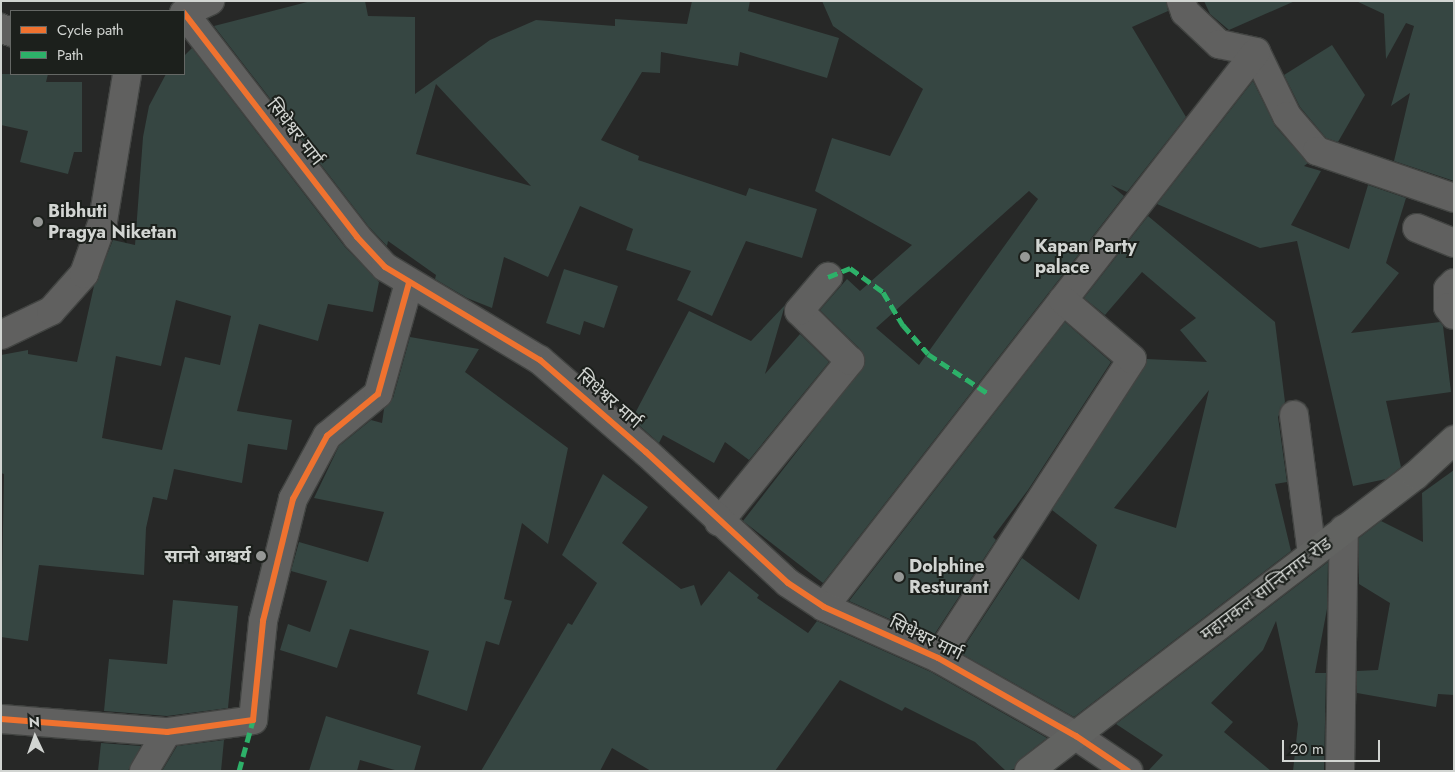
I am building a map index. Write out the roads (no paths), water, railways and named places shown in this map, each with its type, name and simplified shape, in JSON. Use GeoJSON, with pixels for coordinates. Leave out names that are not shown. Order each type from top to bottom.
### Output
{"type":"FeatureCollection","features":[{"type":"Feature","properties":{"kind":"main road","name":"महानकल सान्तिनगर रोड"},"geometry":{"type":"LineString","coordinates":[[1029,771],[1416,474],[1454,440]]}},
{"type":"Feature","properties":{"kind":"street"},"geometry":{"type":"LineString","coordinates":[[185,13],[210,1]]}},
{"type":"Feature","properties":{"kind":"street"},"geometry":{"type":"LineString","coordinates":[[1181,1],[1185,12],[1219,44],[1256,52]]}},
{"type":"Feature","properties":{"kind":"street","name":"सिधेश्वर मार्ग"},"geometry":{"type":"LineString","coordinates":[[185,14],[357,237],[385,267],[540,360],[639,446],[719,522],[788,583],[824,607],[938,658],[1076,736],[1128,771]]}},
{"type":"Feature","properties":{"kind":"street"},"geometry":{"type":"LineString","coordinates":[[1256,52],[1287,116],[1317,150],[1360,168],[1454,198]]}},
{"type":"Feature","properties":{"kind":"street"},"geometry":{"type":"LineString","coordinates":[[824,607],[1256,52]]}},
{"type":"Feature","properties":{"kind":"street"},"geometry":{"type":"LineString","coordinates":[[1,335],[51,311],[84,274],[103,221],[122,75]]}},
{"type":"Feature","properties":{"kind":"street"},"geometry":{"type":"LineString","coordinates":[[1417,228],[1454,243]]}},
{"type":"Feature","properties":{"kind":"street"},"geometry":{"type":"LineString","coordinates":[[719,522],[850,360],[799,311],[828,276]]}},
{"type":"Feature","properties":{"kind":"street"},"geometry":{"type":"LineString","coordinates":[[1,718],[167,732],[252,720],[263,621],[293,499],[327,436],[378,394],[409,283]]}},
{"type":"Feature","properties":{"kind":"street"},"geometry":{"type":"LineString","coordinates":[[1454,283],[1448,289],[1448,308],[1454,315]]}},
{"type":"Feature","properties":{"kind":"street"},"geometry":{"type":"LineString","coordinates":[[938,658],[1132,359],[1063,300]]}},
{"type":"Feature","properties":{"kind":"street"},"geometry":{"type":"LineString","coordinates":[[1294,415],[1312,554]]}},
{"type":"Feature","properties":{"kind":"street"},"geometry":{"type":"LineString","coordinates":[[1340,771],[1344,529]]}},
{"type":"Feature","properties":{"kind":"street"},"geometry":{"type":"LineString","coordinates":[[144,771],[167,732]]}},
{"type":"Feature","properties":{"kind":"place","name":"Bibhuti Pragya Niketan"},"geometry":{"type":"Point","coordinates":[38,222]}},
{"type":"Feature","properties":{"kind":"place","name":"Kapan Party palace"},"geometry":{"type":"Point","coordinates":[1025,257]}},
{"type":"Feature","properties":{"kind":"place","name":"सानो आश्चर्य"},"geometry":{"type":"Point","coordinates":[261,556]}},
{"type":"Feature","properties":{"kind":"place","name":"Dolphine Resturant"},"geometry":{"type":"Point","coordinates":[899,577]}}]}
